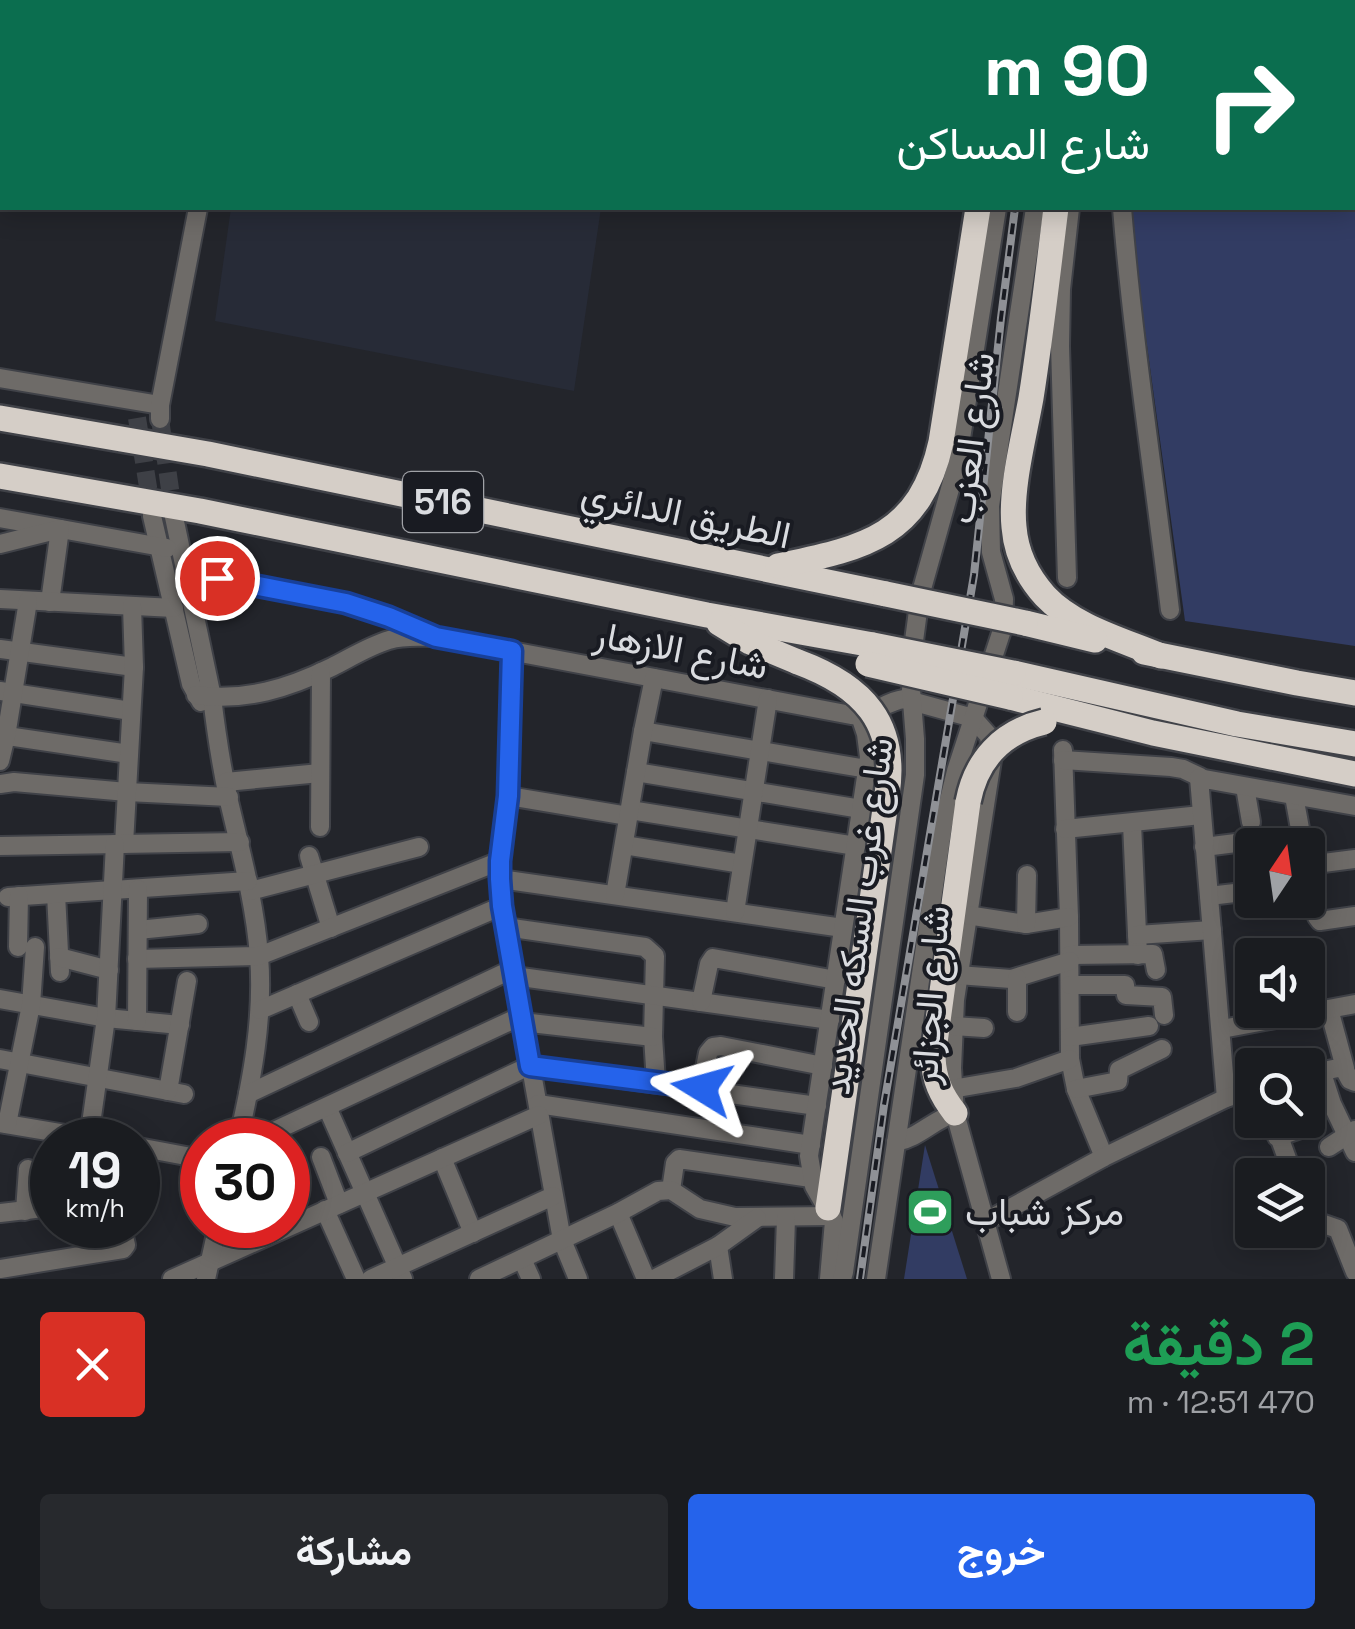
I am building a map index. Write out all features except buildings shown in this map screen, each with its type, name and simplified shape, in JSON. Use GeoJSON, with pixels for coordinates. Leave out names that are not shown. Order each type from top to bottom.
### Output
{"type":"FeatureCollection","features":[{"type":"Feature","properties":{"kind":"highway"},"geometry":{"type":"LineString","coordinates":[[766,569],[840,552],[882,535],[916,504],[928,485],[941,442],[978,210]]}},
{"type":"Feature","properties":{"kind":"highway"},"geometry":{"type":"LineString","coordinates":[[1056,210],[1015,494],[1014,532],[1018,550],[1034,583],[1060,610],[1160,656]]}},
{"type":"Feature","properties":{"kind":"highway","name":"الطريق الدائري"},"geometry":{"type":"LineString","coordinates":[[0,418],[208,454],[1025,623],[1160,656],[1355,693]]}},
{"type":"Feature","properties":{"kind":"highway","name":"516"},"geometry":{"type":"LineString","coordinates":[[0,476],[200,510],[829,636],[870,655],[1012,685],[1355,744]]}},
{"type":"Feature","properties":{"kind":"highway"},"geometry":{"type":"LineString","coordinates":[[707,614],[750,642],[843,682],[866,704],[882,732],[890,763],[830,1212]]}},
{"type":"Feature","properties":{"kind":"highway"},"geometry":{"type":"LineString","coordinates":[[1012,685],[1091,716],[1222,748],[1355,774]]}},
{"type":"Feature","properties":{"kind":"highway"},"geometry":{"type":"LineString","coordinates":[[954,1101],[940,1090],[933,1057],[971,788],[992,749],[1016,732],[1044,722],[1091,716]]}},
{"type":"Feature","properties":{"kind":"street"},"geometry":{"type":"LineString","coordinates":[[0,378],[160,412],[198,210]]}},
{"type":"Feature","properties":{"kind":"street","name":"شارع غرب السكه الحديد"},"geometry":{"type":"LineString","coordinates":[[842,1279],[915,775],[911,665],[917,614],[928,562],[958,464],[998,210]]}},
{"type":"Feature","properties":{"kind":"street","name":"شارع العزب"},"geometry":{"type":"LineString","coordinates":[[876,1279],[943,825],[956,771],[1005,618],[991,552],[990,506],[1035,210]]}},
{"type":"Feature","properties":{"kind":"street"},"geometry":{"type":"LineString","coordinates":[[1068,578],[1060,332],[1070,210]]}},
{"type":"Feature","properties":{"kind":"street"},"geometry":{"type":"LineString","coordinates":[[1122,210],[1133,335],[1170,610]]}},
{"type":"Feature","properties":{"kind":"street"},"geometry":{"type":"LineString","coordinates":[[152,516],[191,684],[204,696]]}},
{"type":"Feature","properties":{"kind":"street"},"geometry":{"type":"LineString","coordinates":[[174,517],[204,696],[213,719],[240,842],[260,956],[260,1010],[243,1118]]}},
{"type":"Feature","properties":{"kind":"street"},"geometry":{"type":"LineString","coordinates":[[0,518],[180,549]]}},
{"type":"Feature","properties":{"kind":"street"},"geometry":{"type":"LineString","coordinates":[[0,544],[60,529]]}},
{"type":"Feature","properties":{"kind":"street"},"geometry":{"type":"LineString","coordinates":[[50,602],[60,529]]}},
{"type":"Feature","properties":{"kind":"street","name":"شارع الازهار"},"geometry":{"type":"LineString","coordinates":[[184,571],[346,603],[436,637],[860,716],[892,702],[911,700]]}},
{"type":"Feature","properties":{"kind":"street"},"geometry":{"type":"LineString","coordinates":[[0,600],[174,608]]}},
{"type":"Feature","properties":{"kind":"street"},"geometry":{"type":"LineString","coordinates":[[0,761],[7,692],[20,652],[28,601]]}},
{"type":"Feature","properties":{"kind":"street"},"geometry":{"type":"LineString","coordinates":[[96,1118],[114,891],[127,792],[134,667],[132,606]]}},
{"type":"Feature","properties":{"kind":"street","name":"شارع الازهار"},"geometry":{"type":"LineString","coordinates":[[204,696],[236,698],[261,694],[321,672],[390,639],[436,637]]}},
{"type":"Feature","properties":{"kind":"street"},"geometry":{"type":"LineString","coordinates":[[0,649],[134,667]]}},
{"type":"Feature","properties":{"kind":"street"},"geometry":{"type":"LineString","coordinates":[[512,651],[508,796],[500,870],[502,906],[553,1196],[562,1240],[578,1279]]}},
{"type":"Feature","properties":{"kind":"street"},"geometry":{"type":"LineString","coordinates":[[320,827],[321,672]]}},
{"type":"Feature","properties":{"kind":"street"},"geometry":{"type":"LineString","coordinates":[[616,895],[654,678]]}},
{"type":"Feature","properties":{"kind":"street"},"geometry":{"type":"LineString","coordinates":[[7,692],[131,711]]}},
{"type":"Feature","properties":{"kind":"street"},"geometry":{"type":"LineString","coordinates":[[734,912],[768,699]]}},
{"type":"Feature","properties":{"kind":"street"},"geometry":{"type":"LineString","coordinates":[[911,700],[973,718]]}},
{"type":"Feature","properties":{"kind":"street","name":"شارع غرب السكه الحديد"},"geometry":{"type":"LineString","coordinates":[[830,1212],[811,1178],[811,1145],[867,769],[868,744],[860,716]]}},
{"type":"Feature","properties":{"kind":"street","name":"شارع الجزائر"},"geometry":{"type":"LineString","coordinates":[[973,718],[988,736],[992,752],[958,975],[953,1026],[954,1101],[1002,1279]]}},
{"type":"Feature","properties":{"kind":"street"},"geometry":{"type":"LineString","coordinates":[[643,731],[867,769]]}},
{"type":"Feature","properties":{"kind":"street"},"geometry":{"type":"LineString","coordinates":[[3,736],[129,754]]}},
{"type":"Feature","properties":{"kind":"street"},"geometry":{"type":"LineString","coordinates":[[1104,1157],[1076,1089],[1070,1059],[1070,916],[1063,755],[1183,769],[1200,777],[1355,806]]}},
{"type":"Feature","properties":{"kind":"street"},"geometry":{"type":"LineString","coordinates":[[636,772],[861,809]]}},
{"type":"Feature","properties":{"kind":"street"},"geometry":{"type":"LineString","coordinates":[[0,784],[127,792],[227,789],[320,773]]}},
{"type":"Feature","properties":{"kind":"street"},"geometry":{"type":"LineString","coordinates":[[1200,777],[1226,1098]]}},
{"type":"Feature","properties":{"kind":"street"},"geometry":{"type":"LineString","coordinates":[[1245,786],[1250,822]]}},
{"type":"Feature","properties":{"kind":"street"},"geometry":{"type":"LineString","coordinates":[[508,796],[856,846]]}},
{"type":"Feature","properties":{"kind":"street"},"geometry":{"type":"LineString","coordinates":[[1294,796],[1300,828]]}},
{"type":"Feature","properties":{"kind":"street"},"geometry":{"type":"LineString","coordinates":[[1065,829],[1201,815]]}},
{"type":"Feature","properties":{"kind":"street"},"geometry":{"type":"LineString","coordinates":[[1070,1037],[1157,1020],[1162,997],[1126,995],[1133,948],[1132,824]]}},
{"type":"Feature","properties":{"kind":"street"},"geometry":{"type":"LineString","coordinates":[[0,846],[240,842]]}},
{"type":"Feature","properties":{"kind":"street"},"geometry":{"type":"LineString","coordinates":[[1204,846],[1235,843]]}},
{"type":"Feature","properties":{"kind":"street"},"geometry":{"type":"LineString","coordinates":[[624,845],[742,864]]}},
{"type":"Feature","properties":{"kind":"street"},"geometry":{"type":"LineString","coordinates":[[30,1128],[4,1124],[9,1061],[30,1005],[27,947],[13,897],[249,886],[312,866],[418,847]]}},
{"type":"Feature","properties":{"kind":"street"},"geometry":{"type":"LineString","coordinates":[[1325,865],[1355,859]]}},
{"type":"Feature","properties":{"kind":"street"},"geometry":{"type":"LineString","coordinates":[[312,866],[330,928]]}},
{"type":"Feature","properties":{"kind":"street"},"geometry":{"type":"LineString","coordinates":[[138,958],[260,956],[500,870],[616,895],[844,928]]}},
{"type":"Feature","properties":{"kind":"street"},"geometry":{"type":"LineString","coordinates":[[1026,924],[1027,875]]}},
{"type":"Feature","properties":{"kind":"street"},"geometry":{"type":"LineString","coordinates":[[137,1021],[138,889]]}},
{"type":"Feature","properties":{"kind":"street"},"geometry":{"type":"LineString","coordinates":[[1209,896],[1235,893]]}},
{"type":"Feature","properties":{"kind":"street"},"geometry":{"type":"LineString","coordinates":[[56,894],[59,964],[109,970]]}},
{"type":"Feature","properties":{"kind":"street"},"geometry":{"type":"LineString","coordinates":[[260,1010],[502,906]]}},
{"type":"Feature","properties":{"kind":"street"},"geometry":{"type":"LineString","coordinates":[[967,915],[1026,924],[1070,916]]}},
{"type":"Feature","properties":{"kind":"street"},"geometry":{"type":"LineString","coordinates":[[1317,918],[1320,922],[1355,916]]}},
{"type":"Feature","properties":{"kind":"street"},"geometry":{"type":"LineString","coordinates":[[138,930],[198,924]]}},
{"type":"Feature","properties":{"kind":"street"},"geometry":{"type":"LineString","coordinates":[[506,926],[645,947],[655,956],[656,1082]]}},
{"type":"Feature","properties":{"kind":"street"},"geometry":{"type":"LineString","coordinates":[[958,975],[1017,978],[1070,958],[1212,930]]}},
{"type":"Feature","properties":{"kind":"street"},"geometry":{"type":"LineString","coordinates":[[1133,948],[1154,955],[1156,970]]}},
{"type":"Feature","properties":{"kind":"street"},"geometry":{"type":"LineString","coordinates":[[701,1002],[708,964],[713,958],[836,980]]}},
{"type":"Feature","properties":{"kind":"street"},"geometry":{"type":"LineString","coordinates":[[248,1094],[514,973],[830,1020]]}},
{"type":"Feature","properties":{"kind":"street"},"geometry":{"type":"LineString","coordinates":[[1017,978],[1017,1012]]}},
{"type":"Feature","properties":{"kind":"street"},"geometry":{"type":"LineString","coordinates":[[9,1061],[176,1093],[187,982]]}},
{"type":"Feature","properties":{"kind":"street"},"geometry":{"type":"LineString","coordinates":[[1070,986],[1125,985]]}},
{"type":"Feature","properties":{"kind":"street"},"geometry":{"type":"LineString","coordinates":[[297,994],[309,1022]]}},
{"type":"Feature","properties":{"kind":"street"},"geometry":{"type":"LineString","coordinates":[[0,999],[106,1018],[180,1025]]}},
{"type":"Feature","properties":{"kind":"street"},"geometry":{"type":"LineString","coordinates":[[1222,1029],[1355,1004]]}},
{"type":"Feature","properties":{"kind":"street"},"geometry":{"type":"LineString","coordinates":[[1325,1073],[1350,1075],[1329,1009]]}},
{"type":"Feature","properties":{"kind":"street"},"geometry":{"type":"LineString","coordinates":[[303,1118],[522,1019],[653,1037]]}},
{"type":"Feature","properties":{"kind":"street"},"geometry":{"type":"LineString","coordinates":[[953,1026],[984,1028]]}},
{"type":"Feature","properties":{"kind":"street"},"geometry":{"type":"LineString","coordinates":[[702,1088],[708,1053],[713,1047],[823,1066]]}},
{"type":"Feature","properties":{"kind":"street"},"geometry":{"type":"LineString","coordinates":[[1076,1089],[1118,1081],[1119,1070],[1162,1049]]}},
{"type":"Feature","properties":{"kind":"street"},"geometry":{"type":"LineString","coordinates":[[896,1142],[908,1139],[931,1123],[954,1101],[1070,1059]]}},
{"type":"Feature","properties":{"kind":"street"},"geometry":{"type":"LineString","coordinates":[[347,1153],[530,1066],[817,1106]]}},
{"type":"Feature","properties":{"kind":"street"},"geometry":{"type":"LineString","coordinates":[[1325,1091],[1352,1139],[1329,1146]]}},
{"type":"Feature","properties":{"kind":"street"},"geometry":{"type":"LineString","coordinates":[[985,1222],[1104,1157],[1235,1095]]}},
{"type":"Feature","properties":{"kind":"street"},"geometry":{"type":"LineString","coordinates":[[327,1107],[400,1273]]}},
{"type":"Feature","properties":{"kind":"street"},"geometry":{"type":"LineString","coordinates":[[172,1279],[208,1270],[538,1109],[811,1145]]}},
{"type":"Feature","properties":{"kind":"street"},"geometry":{"type":"LineString","coordinates":[[320,1156],[356,1279]]}},
{"type":"Feature","properties":{"kind":"street"},"geometry":{"type":"LineString","coordinates":[[442,1158],[473,1233]]}},
{"type":"Feature","properties":{"kind":"street"},"geometry":{"type":"LineString","coordinates":[[672,1190],[679,1159],[811,1178]]}},
{"type":"Feature","properties":{"kind":"street"},"geometry":{"type":"LineString","coordinates":[[25,1210],[28,1169]]}},
{"type":"Feature","properties":{"kind":"street"},"geometry":{"type":"LineString","coordinates":[[482,1278],[658,1192],[672,1190],[700,1209],[735,1217],[786,1218],[830,1212],[834,1232],[829,1279]]}},
{"type":"Feature","properties":{"kind":"street"},"geometry":{"type":"LineString","coordinates":[[371,1279],[400,1273],[553,1196]]}},
{"type":"Feature","properties":{"kind":"street"},"geometry":{"type":"LineString","coordinates":[[0,1213],[30,1210]]}},
{"type":"Feature","properties":{"kind":"street"},"geometry":{"type":"LineString","coordinates":[[618,1213],[646,1279]]}},
{"type":"Feature","properties":{"kind":"street"},"geometry":{"type":"LineString","coordinates":[[654,1279],[718,1246],[758,1218]]}},
{"type":"Feature","properties":{"kind":"street"},"geometry":{"type":"LineString","coordinates":[[784,1279],[786,1218]]}},
{"type":"Feature","properties":{"kind":"street"},"geometry":{"type":"LineString","coordinates":[[1332,1225],[1355,1218]]}},
{"type":"Feature","properties":{"kind":"street"},"geometry":{"type":"LineString","coordinates":[[1325,1224],[1338,1229],[1352,1252],[1355,1272]]}},
{"type":"Feature","properties":{"kind":"street"},"geometry":{"type":"LineString","coordinates":[[718,1246],[723,1279]]}},
{"type":"Feature","properties":{"kind":"street"},"geometry":{"type":"LineString","coordinates":[[0,1270],[24,1273],[122,1248]]}},
{"type":"Feature","properties":{"kind":"street"},"geometry":{"type":"LineString","coordinates":[[72,1259],[81,1279]]}},
{"type":"Feature","properties":{"kind":"street"},"geometry":{"type":"LineString","coordinates":[[522,1259],[531,1279]]}},
{"type":"Feature","properties":{"kind":"shaded area"},"geometry":{"type":"Polygon","coordinates":[[[231,210],[601,210],[574,391],[215,321],[231,210]]]}},
{"type":"Feature","properties":{"kind":"shaded area"},"geometry":{"type":"Polygon","coordinates":[[[1128,210],[1355,210],[1355,646],[1185,621],[1128,210]]]}},
{"type":"Feature","properties":{"kind":"shaded area","name":"مركز شباب"},"geometry":{"type":"Polygon","coordinates":[[[925,1145],[967,1279],[904,1279],[925,1145]]]}},
{"type":"Feature","properties":{"kind":"tunnel"},"geometry":{"type":"LineString","coordinates":[[137,418],[152,512]]}},
{"type":"Feature","properties":{"kind":"tunnel"},"geometry":{"type":"LineString","coordinates":[[160,419],[174,517]]}},
{"type":"Feature","properties":{"kind":"railway"},"geometry":{"type":"LineString","coordinates":[[860,1279],[884,1105],[974,575],[1015,210]]}},
{"type":"Feature","properties":{"kind":"place","name":"مركز شباب"},"geometry":{"type":"Point","coordinates":[930,1212]}},
{"type":"Feature","properties":{"kind":"route"},"geometry":{"type":"LineString","coordinates":[[217,578],[346,603],[436,637],[512,651],[508,796],[500,879],[530,1066],[702,1088]]}}]}
